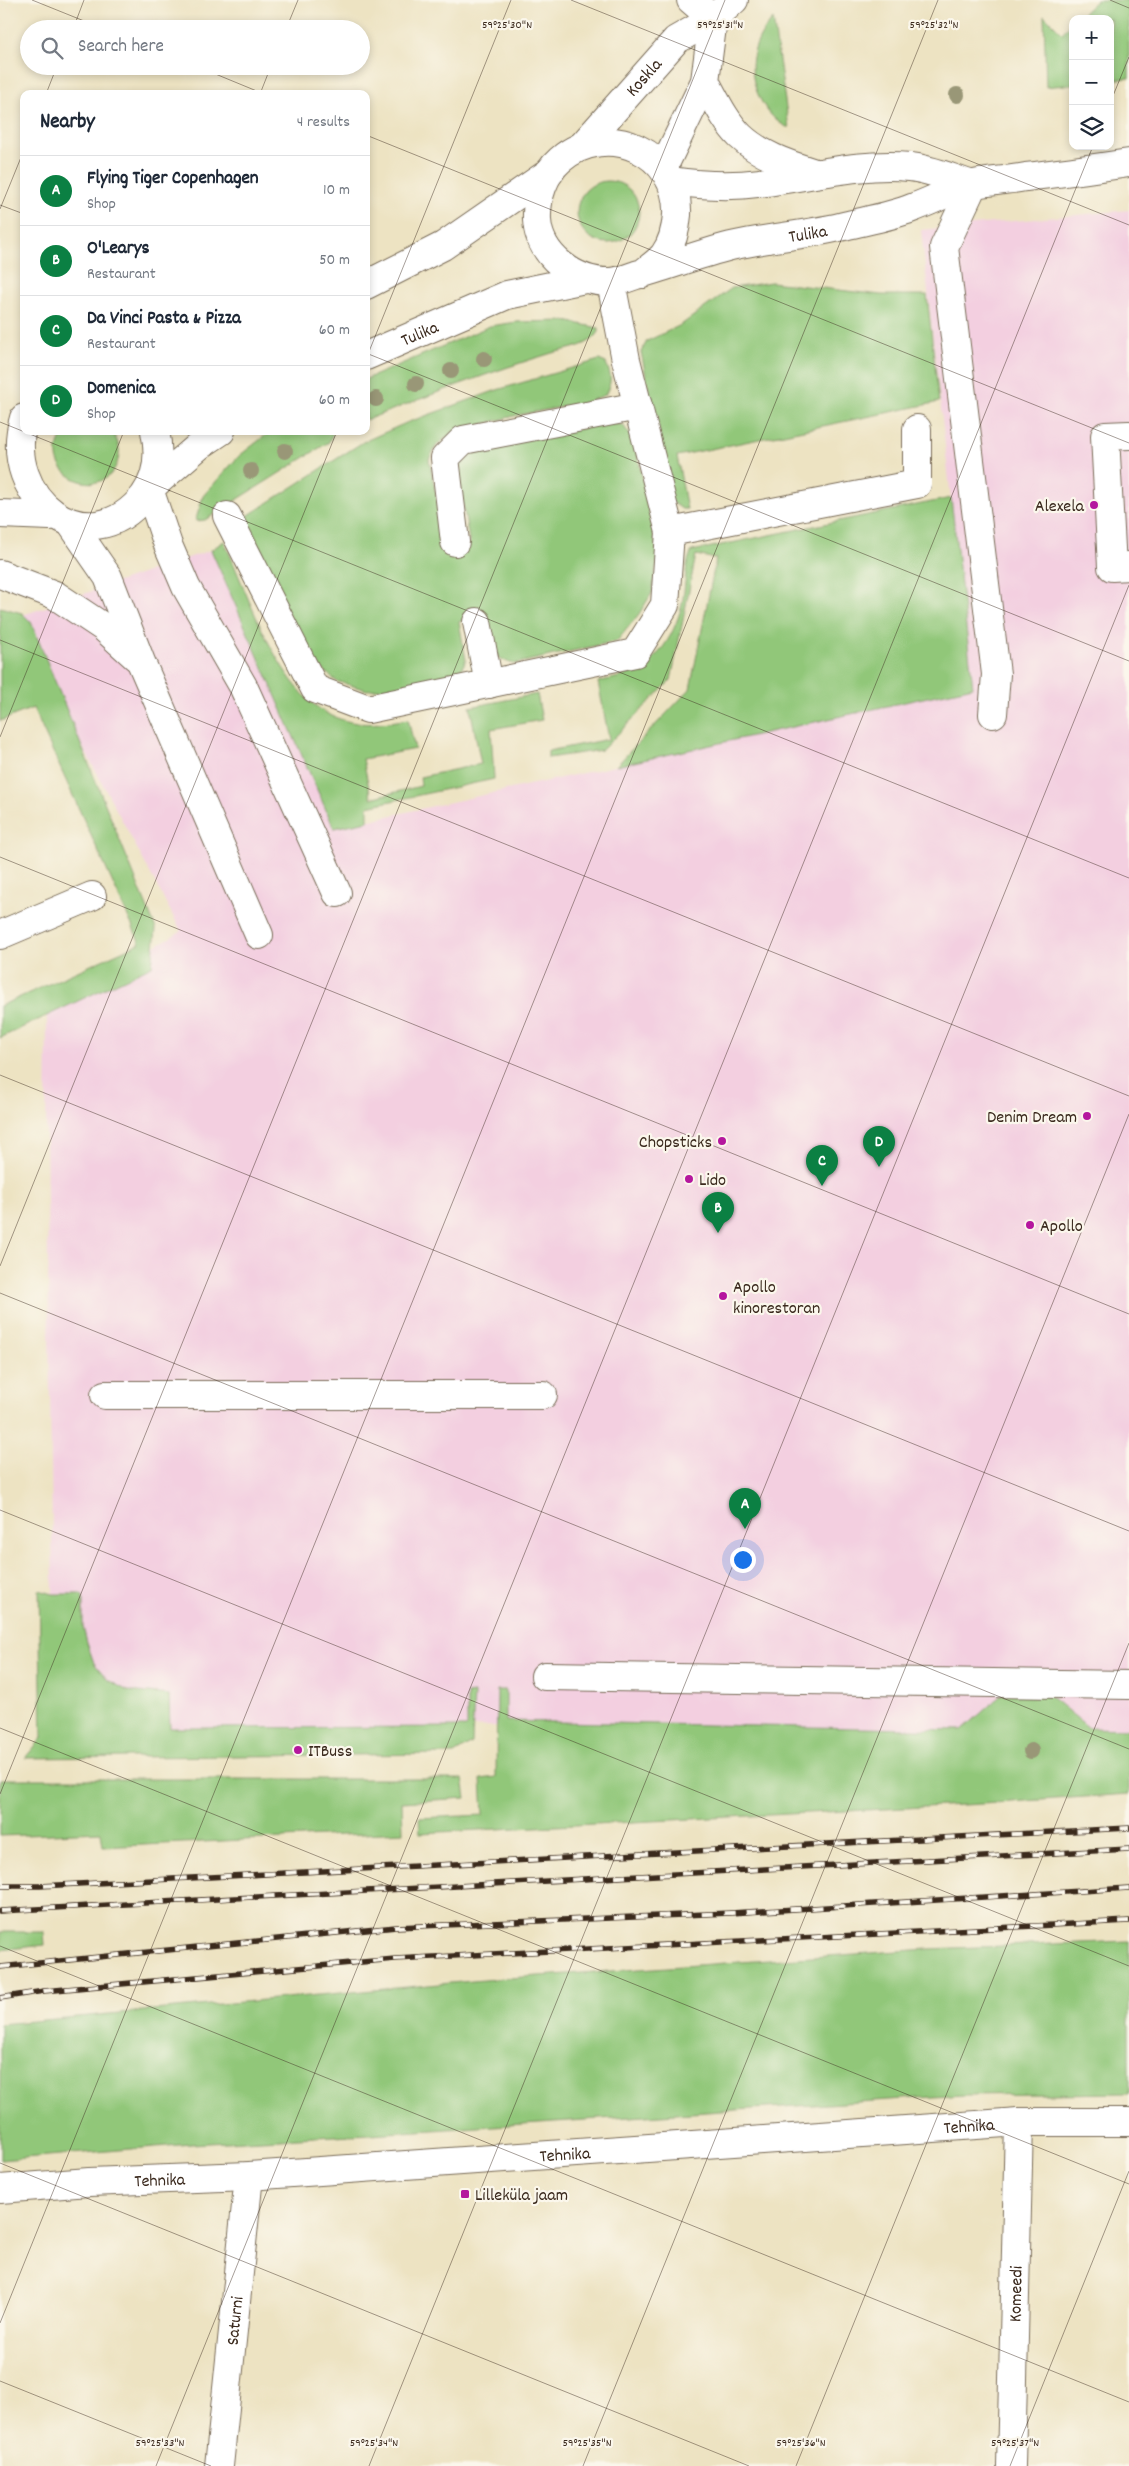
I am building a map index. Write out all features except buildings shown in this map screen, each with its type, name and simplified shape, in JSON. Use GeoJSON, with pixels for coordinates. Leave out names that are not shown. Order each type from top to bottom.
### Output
{"type":"FeatureCollection","features":[{"type":"Feature","properties":{"kind":"street"},"geometry":{"type":"LineString","coordinates":[[667,175],[705,81],[713,20],[691,0]]}},
{"type":"Feature","properties":{"kind":"street","name":"Koskla"},"geometry":{"type":"LineString","coordinates":[[583,146],[676,40],[713,20],[734,0]]}},
{"type":"Feature","properties":{"kind":"street"},"geometry":{"type":"LineString","coordinates":[[705,81],[724,114],[741,136],[774,159],[814,172]]}},
{"type":"Feature","properties":{"kind":"street"},"geometry":{"type":"LineString","coordinates":[[370,283],[443,246],[550,172],[568,153],[583,146],[603,141],[621,142],[639,148],[667,175],[677,200],[676,228],[664,254],[642,274],[598,281],[563,266],[546,246],[537,222],[538,196],[550,172]]}},
{"type":"Feature","properties":{"kind":"street","name":"Tulika"},"geometry":{"type":"LineString","coordinates":[[642,274],[732,246],[845,226],[910,209],[973,184],[1129,163]]}},
{"type":"Feature","properties":{"kind":"street","name":"Tulika"},"geometry":{"type":"LineString","coordinates":[[667,175],[695,185],[758,183],[814,172],[864,167],[911,167],[973,184]]}},
{"type":"Feature","properties":{"kind":"street"},"geometry":{"type":"LineString","coordinates":[[973,184],[944,247],[996,674],[993,714]]}},
{"type":"Feature","properties":{"kind":"street"},"geometry":{"type":"LineString","coordinates":[[227,516],[315,689],[368,709],[635,653],[665,605],[670,532],[626,360],[598,281]]}},
{"type":"Feature","properties":{"kind":"street","name":"Tulika"},"geometry":{"type":"LineString","coordinates":[[370,354],[507,295],[598,281]]}},
{"type":"Feature","properties":{"kind":"street"},"geometry":{"type":"LineString","coordinates":[[455,542],[444,458],[463,440],[638,406]]}},
{"type":"Feature","properties":{"kind":"street"},"geometry":{"type":"LineString","coordinates":[[0,429],[20,416]]}},
{"type":"Feature","properties":{"kind":"street"},"geometry":{"type":"LineString","coordinates":[[20,426],[16,433],[14,457],[19,480],[32,501],[61,520],[108,577],[142,662],[259,935]]}},
{"type":"Feature","properties":{"kind":"street"},"geometry":{"type":"LineString","coordinates":[[670,532],[917,484],[917,429]]}},
{"type":"Feature","properties":{"kind":"street"},"geometry":{"type":"LineString","coordinates":[[155,435],[158,444],[157,467],[149,489],[168,545],[186,587],[244,686],[336,893]]}},
{"type":"Feature","properties":{"kind":"street"},"geometry":{"type":"LineString","coordinates":[[0,514],[95,525],[117,519],[135,507],[149,489],[200,445],[215,435]]}},
{"type":"Feature","properties":{"kind":"street"},"geometry":{"type":"LineString","coordinates":[[1129,435],[1105,436],[1112,567],[1129,566]]}},
{"type":"Feature","properties":{"kind":"street"},"geometry":{"type":"LineString","coordinates":[[0,574],[56,596],[104,627],[142,662]]}},
{"type":"Feature","properties":{"kind":"street"},"geometry":{"type":"LineString","coordinates":[[477,622],[489,684]]}},
{"type":"Feature","properties":{"kind":"street"},"geometry":{"type":"LineString","coordinates":[[0,935],[92,896]]}},
{"type":"Feature","properties":{"kind":"street"},"geometry":{"type":"LineString","coordinates":[[105,1394],[543,1395]]}},
{"type":"Feature","properties":{"kind":"street"},"geometry":{"type":"LineString","coordinates":[[544,1676],[1129,1685]]}},
{"type":"Feature","properties":{"kind":"street","name":"Tehnika"},"geometry":{"type":"LineString","coordinates":[[0,2189],[89,2182],[249,2176],[1019,2122],[1129,2122]]}},
{"type":"Feature","properties":{"kind":"street","name":"Komeedi"},"geometry":{"type":"LineString","coordinates":[[1011,2466],[1019,2122]]}},
{"type":"Feature","properties":{"kind":"street","name":"Saturni"},"geometry":{"type":"LineString","coordinates":[[219,2466],[249,2176]]}},
{"type":"Feature","properties":{"kind":"shaded area"},"geometry":{"type":"Polygon","coordinates":[[[1129,210],[1129,1747],[574,1724],[42,1738],[39,1590],[53,1593],[46,1136],[47,1010],[181,931],[14,618],[211,550],[334,828],[972,687],[921,230],[1129,210]]]}},
{"type":"Feature","properties":{"kind":"green space"},"geometry":{"type":"Polygon","coordinates":[[[1097,0],[1129,0],[1129,78],[1114,80],[1114,15],[1081,15],[1097,0]]]}},
{"type":"Feature","properties":{"kind":"green space"},"geometry":{"type":"Polygon","coordinates":[[[1044,15],[1062,33],[1069,26],[1069,84],[1046,87],[1044,15]]]}},
{"type":"Feature","properties":{"kind":"green space"},"geometry":{"type":"Polygon","coordinates":[[[773,19],[789,128],[772,116],[765,107],[759,97],[753,75],[752,64],[757,44],[773,19]]]}},
{"type":"Feature","properties":{"kind":"green space"},"geometry":{"type":"Polygon","coordinates":[[[608,181],[620,183],[630,190],[637,200],[639,212],[637,224],[630,234],[620,241],[608,243],[596,241],[586,234],[579,224],[577,212],[579,200],[586,190],[596,183],[608,181]]]}},
{"type":"Feature","properties":{"kind":"green space"},"geometry":{"type":"Polygon","coordinates":[[[771,282],[881,295],[927,295],[939,402],[677,456],[687,509],[682,509],[672,502],[641,352],[647,341],[681,325],[732,288],[771,282]]]}},
{"type":"Feature","properties":{"kind":"green space"},"geometry":{"type":"Polygon","coordinates":[[[565,321],[599,328],[599,332],[591,341],[585,344],[505,368],[370,418],[370,377],[490,326],[517,322],[565,321]]]}},
{"type":"Feature","properties":{"kind":"green space"},"geometry":{"type":"Polygon","coordinates":[[[599,360],[606,363],[610,376],[610,383],[605,395],[584,403],[518,415],[453,432],[437,445],[429,459],[447,550],[470,546],[459,480],[461,465],[477,450],[608,423],[623,425],[635,442],[658,556],[652,593],[639,614],[617,641],[514,664],[505,661],[492,652],[471,616],[459,622],[466,660],[461,670],[451,675],[399,687],[367,690],[336,681],[310,659],[241,520],[363,442],[406,423],[497,390],[599,360]]]}},
{"type":"Feature","properties":{"kind":"green space"},"geometry":{"type":"Polygon","coordinates":[[[64,435],[114,435],[119,449],[118,460],[111,474],[99,481],[87,482],[74,478],[64,470],[58,459],[58,446],[64,435]]]}},
{"type":"Feature","properties":{"kind":"green space"},"geometry":{"type":"Polygon","coordinates":[[[266,435],[332,435],[329,442],[205,520],[197,521],[203,496],[239,456],[266,435]]]}},
{"type":"Feature","properties":{"kind":"green space"},"geometry":{"type":"Polygon","coordinates":[[[951,498],[973,687],[616,766],[690,689],[716,559],[696,555],[671,680],[602,750],[548,758],[548,751],[609,739],[598,682],[625,675],[640,668],[651,661],[660,651],[673,629],[682,605],[687,566],[692,551],[951,498]]]}},
{"type":"Feature","properties":{"kind":"green space"},"geometry":{"type":"Polygon","coordinates":[[[224,541],[269,643],[284,669],[300,691],[319,708],[340,719],[374,724],[408,719],[415,749],[363,759],[371,798],[421,786],[420,777],[481,764],[470,707],[537,694],[542,720],[491,729],[494,779],[368,806],[368,821],[334,828],[211,550],[224,541]]]}},
{"type":"Feature","properties":{"kind":"green space"},"geometry":{"type":"Polygon","coordinates":[[[0,607],[22,613],[31,622],[156,929],[152,966],[0,1038],[0,1006],[140,943],[33,708],[0,721],[0,607]]]}},
{"type":"Feature","properties":{"kind":"green space"},"geometry":{"type":"Polygon","coordinates":[[[39,1590],[53,1594],[81,1594],[83,1596],[83,1627],[94,1663],[108,1680],[128,1691],[169,1695],[170,1728],[467,1727],[467,1694],[474,1693],[472,1743],[454,1754],[25,1758],[42,1738],[39,1590]]]}},
{"type":"Feature","properties":{"kind":"green space"},"geometry":{"type":"Polygon","coordinates":[[[1040,1688],[1089,1728],[1129,1729],[1129,1794],[982,1804],[420,1833],[419,1818],[483,1815],[481,1779],[496,1777],[497,1690],[506,1690],[506,1721],[962,1730],[1008,1689],[1040,1688]]]}},
{"type":"Feature","properties":{"kind":"green space"},"geometry":{"type":"Polygon","coordinates":[[[0,1779],[463,1779],[466,1798],[402,1802],[403,1832],[103,1847],[101,1832],[0,1836],[0,1779]]]}},
{"type":"Feature","properties":{"kind":"green space"},"geometry":{"type":"Polygon","coordinates":[[[0,1932],[44,1932],[45,1945],[0,1950],[0,1932]]]}},
{"type":"Feature","properties":{"kind":"green space"},"geometry":{"type":"Polygon","coordinates":[[[1129,1941],[1129,2093],[964,2095],[191,2144],[0,2160],[0,2024],[495,1979],[928,1949],[1129,1941]]]}},
{"type":"Feature","properties":{"kind":"railway"},"geometry":{"type":"LineString","coordinates":[[0,1886],[40,1886],[1129,1828]]}},
{"type":"Feature","properties":{"kind":"railway"},"geometry":{"type":"LineString","coordinates":[[0,1911],[1129,1849]]}},
{"type":"Feature","properties":{"kind":"railway"},"geometry":{"type":"LineString","coordinates":[[0,1967],[396,1927],[731,1913],[1129,1888]]}},
{"type":"Feature","properties":{"kind":"railway"},"geometry":{"type":"LineString","coordinates":[[0,1998],[44,1991],[395,1959],[1129,1921]]}},
{"type":"Feature","properties":{"kind":"place","name":"Alexela"},"geometry":{"type":"Point","coordinates":[1094,505]}},
{"type":"Feature","properties":{"kind":"place","name":"Denim Dream"},"geometry":{"type":"Point","coordinates":[1087,1116]}},
{"type":"Feature","properties":{"kind":"place","name":"Chopsticks"},"geometry":{"type":"Point","coordinates":[722,1141]}},
{"type":"Feature","properties":{"kind":"place","name":"Domenica"},"geometry":{"type":"Point","coordinates":[879,1167]}},
{"type":"Feature","properties":{"kind":"place","name":"Lido"},"geometry":{"type":"Point","coordinates":[689,1179]}},
{"type":"Feature","properties":{"kind":"place","name":"Da Vinci Pasta & Pizza"},"geometry":{"type":"Point","coordinates":[822,1186]}},
{"type":"Feature","properties":{"kind":"place","name":"Apollo"},"geometry":{"type":"Point","coordinates":[1030,1225]}},
{"type":"Feature","properties":{"kind":"place","name":"O'Learys"},"geometry":{"type":"Point","coordinates":[718,1233]}},
{"type":"Feature","properties":{"kind":"place","name":"Apollo kinorestoran"},"geometry":{"type":"Point","coordinates":[723,1296]}},
{"type":"Feature","properties":{"kind":"place","name":"Flying Tiger Copenhagen"},"geometry":{"type":"Point","coordinates":[745,1529]}},
{"type":"Feature","properties":{"kind":"place","name":"ITBuss"},"geometry":{"type":"Point","coordinates":[298,1750]}},
{"type":"Feature","properties":{"kind":"place","name":"Lilleküla jaam"},"geometry":{"type":"Point","coordinates":[465,2194]}}]}
